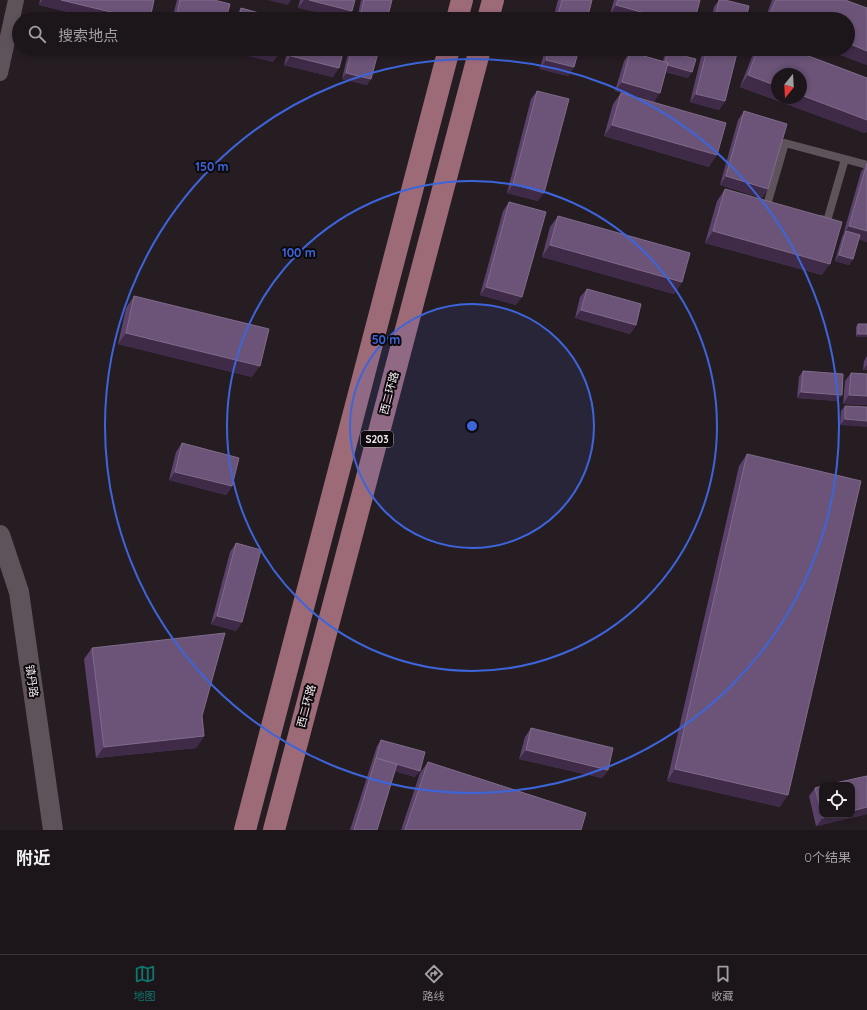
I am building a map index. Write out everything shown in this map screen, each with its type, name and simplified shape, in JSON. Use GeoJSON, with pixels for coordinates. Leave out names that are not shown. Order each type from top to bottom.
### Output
{"type":"FeatureCollection","features":[{"type":"Feature","properties":{"kind":"main road"},"geometry":{"type":"LineString","coordinates":[[459,12],[462,0]]}},
{"type":"Feature","properties":{"kind":"main road"},"geometry":{"type":"LineString","coordinates":[[490,12],[493,0]]}},
{"type":"Feature","properties":{"kind":"main road","name":"S203"},"geometry":{"type":"LineString","coordinates":[[245,830],[447,56]]}},
{"type":"Feature","properties":{"kind":"main road","name":"西二环路"},"geometry":{"type":"LineString","coordinates":[[274,830],[478,56]]}},
{"type":"Feature","properties":{"kind":"street"},"geometry":{"type":"LineString","coordinates":[[13,12],[16,0]]}},
{"type":"Feature","properties":{"kind":"street"},"geometry":{"type":"LineString","coordinates":[[0,73],[12,18]]}},
{"type":"Feature","properties":{"kind":"street","name":"镇丹路"},"geometry":{"type":"LineString","coordinates":[[0,535],[18,592],[53,830]]}},
{"type":"Feature","properties":{"kind":"lane"},"geometry":{"type":"LineString","coordinates":[[767,205],[785,143],[867,165]]}},
{"type":"Feature","properties":{"kind":"lane"},"geometry":{"type":"LineString","coordinates":[[812,217],[827,221],[845,159]]}},
{"type":"Feature","properties":{"kind":"building"},"geometry":{"type":"Polygon","coordinates":[[[61,0],[154,0],[151,12],[111,12],[61,0]]]}},
{"type":"Feature","properties":{"kind":"building"},"geometry":{"type":"Polygon","coordinates":[[[180,0],[214,0],[230,4],[228,12],[177,12],[180,0]]]}},
{"type":"Feature","properties":{"kind":"building"},"geometry":{"type":"Polygon","coordinates":[[[309,0],[355,0],[352,11],[309,0]]]}},
{"type":"Feature","properties":{"kind":"building"},"geometry":{"type":"Polygon","coordinates":[[[364,0],[392,0],[389,12],[361,12],[364,0]]]}},
{"type":"Feature","properties":{"kind":"building"},"geometry":{"type":"Polygon","coordinates":[[[562,0],[592,0],[589,12],[559,12],[562,0]]]}},
{"type":"Feature","properties":{"kind":"building"},"geometry":{"type":"Polygon","coordinates":[[[618,0],[700,0],[697,12],[641,12],[616,5],[618,0]]]}},
{"type":"Feature","properties":{"kind":"building"},"geometry":{"type":"Polygon","coordinates":[[[719,0],[749,6],[748,12],[716,12],[719,0]]]}},
{"type":"Feature","properties":{"kind":"building"},"geometry":{"type":"Polygon","coordinates":[[[776,0],[845,0],[867,8],[867,51],[855,46],[855,12],[771,12],[776,0]]]}},
{"type":"Feature","properties":{"kind":"building"},"geometry":{"type":"Polygon","coordinates":[[[241,8],[256,12],[240,12],[241,8]]]}},
{"type":"Feature","properties":{"kind":"building"},"geometry":{"type":"Polygon","coordinates":[[[291,56],[342,56],[339,68],[291,56]]]}},
{"type":"Feature","properties":{"kind":"building"},"geometry":{"type":"Polygon","coordinates":[[[350,56],[377,56],[371,79],[346,73],[350,56]]]}},
{"type":"Feature","properties":{"kind":"building"},"geometry":{"type":"Polygon","coordinates":[[[547,56],[577,56],[574,67],[546,60],[547,56]]]}},
{"type":"Feature","properties":{"kind":"building"},"geometry":{"type":"Polygon","coordinates":[[[629,56],[644,56],[668,63],[660,93],[622,82],[629,56]]]}},
{"type":"Feature","properties":{"kind":"building"},"geometry":{"type":"Polygon","coordinates":[[[667,56],[684,56],[696,59],[692,72],[668,65],[668,63],[665,62],[667,56]]]}},
{"type":"Feature","properties":{"kind":"building"},"geometry":{"type":"Polygon","coordinates":[[[705,56],[736,56],[725,101],[696,94],[705,56]]]}},
{"type":"Feature","properties":{"kind":"building"},"geometry":{"type":"Polygon","coordinates":[[[755,56],[809,56],[867,78],[867,120],[807,97],[807,68],[771,68],[771,84],[748,75],[755,56]]]}},
{"type":"Feature","properties":{"kind":"building"},"geometry":{"type":"Polygon","coordinates":[[[537,91],[569,99],[544,193],[513,184],[537,91]]]}},
{"type":"Feature","properties":{"kind":"building"},"geometry":{"type":"Polygon","coordinates":[[[621,93],[726,123],[717,155],[612,125],[621,93]]]}},
{"type":"Feature","properties":{"kind":"building"},"geometry":{"type":"Polygon","coordinates":[[[744,111],[787,124],[768,189],[726,176],[744,111]]]}},
{"type":"Feature","properties":{"kind":"building"},"geometry":{"type":"Polygon","coordinates":[[[867,163],[867,231],[849,226],[867,163]]]}},
{"type":"Feature","properties":{"kind":"building"},"geometry":{"type":"Polygon","coordinates":[[[725,189],[842,222],[830,264],[713,231],[725,189]]]}},
{"type":"Feature","properties":{"kind":"building"},"geometry":{"type":"Polygon","coordinates":[[[509,202],[546,212],[522,297],[486,287],[509,202]]]}},
{"type":"Feature","properties":{"kind":"building"},"geometry":{"type":"Polygon","coordinates":[[[558,216],[690,253],[682,282],[550,245],[558,216]]]}},
{"type":"Feature","properties":{"kind":"building"},"geometry":{"type":"Polygon","coordinates":[[[846,231],[860,235],[853,259],[839,255],[846,231]]]}},
{"type":"Feature","properties":{"kind":"building"},"geometry":{"type":"Polygon","coordinates":[[[587,289],[641,304],[636,325],[581,310],[587,289]]]}},
{"type":"Feature","properties":{"kind":"building"},"geometry":{"type":"Polygon","coordinates":[[[134,296],[269,329],[260,366],[126,333],[134,296]]]}},
{"type":"Feature","properties":{"kind":"building"},"geometry":{"type":"Polygon","coordinates":[[[858,324],[867,324],[867,334],[858,334],[858,324]]]}},
{"type":"Feature","properties":{"kind":"building"},"geometry":{"type":"Polygon","coordinates":[[[803,371],[843,374],[842,395],[801,392],[803,371]]]}},
{"type":"Feature","properties":{"kind":"building"},"geometry":{"type":"Polygon","coordinates":[[[851,373],[867,374],[867,396],[849,395],[851,373]]]}},
{"type":"Feature","properties":{"kind":"building"},"geometry":{"type":"Polygon","coordinates":[[[845,406],[867,407],[867,421],[845,419],[845,406]]]}},
{"type":"Feature","properties":{"kind":"building"},"geometry":{"type":"Polygon","coordinates":[[[182,443],[239,458],[232,486],[175,472],[182,443]]]}},
{"type":"Feature","properties":{"kind":"building"},"geometry":{"type":"Polygon","coordinates":[[[747,454],[861,481],[788,795],[675,769],[747,454]]]}},
{"type":"Feature","properties":{"kind":"building"},"geometry":{"type":"Polygon","coordinates":[[[236,543],[261,550],[242,622],[217,616],[236,543]]]}},
{"type":"Feature","properties":{"kind":"building"},"geometry":{"type":"Polygon","coordinates":[[[225,633],[202,716],[204,736],[104,747],[92,648],[225,633]]]}},
{"type":"Feature","properties":{"kind":"building"},"geometry":{"type":"Polygon","coordinates":[[[531,728],[613,748],[608,770],[526,750],[531,728]]]}},
{"type":"Feature","properties":{"kind":"building"},"geometry":{"type":"Polygon","coordinates":[[[381,740],[425,752],[420,771],[376,758],[381,740]]]}},
{"type":"Feature","properties":{"kind":"building"},"geometry":{"type":"Polygon","coordinates":[[[376,758],[397,764],[377,830],[354,830],[376,758]]]}},
{"type":"Feature","properties":{"kind":"building"},"geometry":{"type":"Polygon","coordinates":[[[428,762],[586,813],[581,830],[405,830],[428,762]]]}},
{"type":"Feature","properties":{"kind":"building"},"geometry":{"type":"Polygon","coordinates":[[[867,776],[867,807],[855,810],[855,782],[840,782],[867,776]]]}},
{"type":"Feature","properties":{"kind":"building"},"geometry":{"type":"Polygon","coordinates":[[[819,787],[819,803],[815,788],[819,787]]]}}]}
